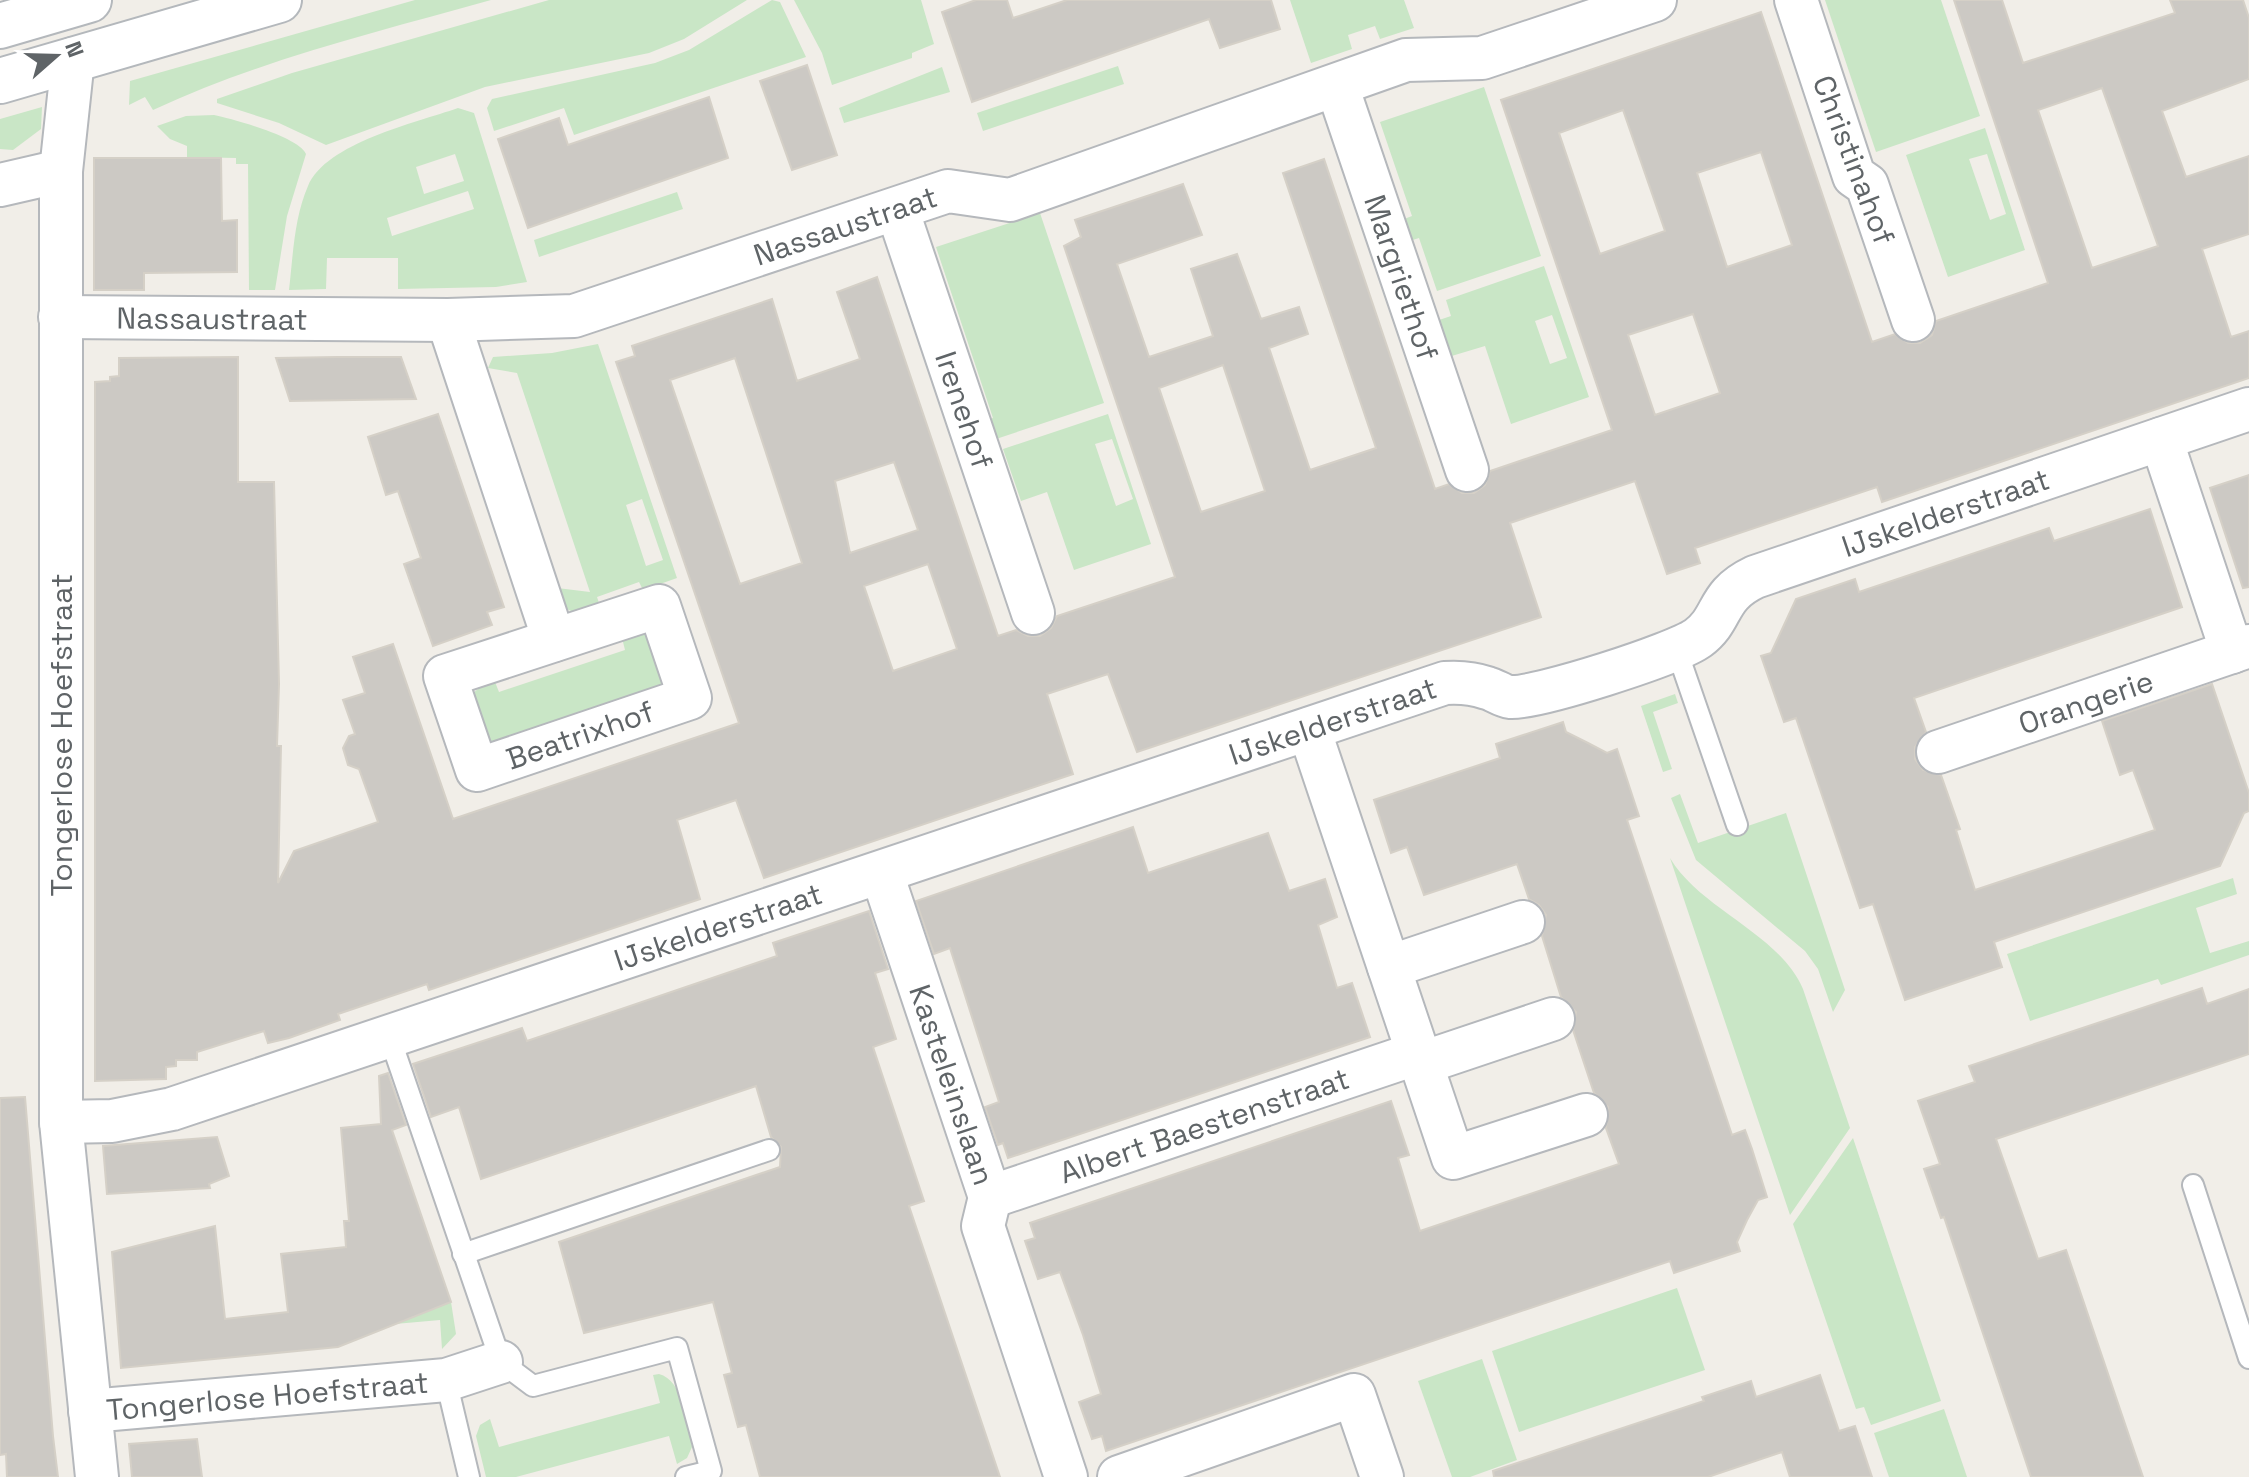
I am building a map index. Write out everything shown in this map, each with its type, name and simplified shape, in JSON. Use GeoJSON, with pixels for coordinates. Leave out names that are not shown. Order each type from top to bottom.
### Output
{"type":"FeatureCollection","features":[{"type":"Feature","properties":{"kind":"main road"},"geometry":{"type":"LineString","coordinates":[[18,15],[89,0]]}},
{"type":"Feature","properties":{"kind":"main road"},"geometry":{"type":"LineString","coordinates":[[0,81],[279,0]]}},
{"type":"Feature","properties":{"kind":"street","name":"Nassaustraat"},"geometry":{"type":"LineString","coordinates":[[60,317],[448,320],[574,316],[948,191],[1010,200],[1406,60],[1482,58],[1655,0]]}},
{"type":"Feature","properties":{"kind":"street","name":"Christinahof"},"geometry":{"type":"LineString","coordinates":[[1796,0],[1854,176],[1867,185],[1913,320]]}},
{"type":"Feature","properties":{"kind":"street","name":"Tongerlose Hoefstraat"},"geometry":{"type":"LineString","coordinates":[[73,59],[61,171],[61,1122],[97,1477]]}},
{"type":"Feature","properties":{"kind":"street","name":"Margriethof"},"geometry":{"type":"LineString","coordinates":[[1337,86],[1467,470]]}},
{"type":"Feature","properties":{"kind":"street"},"geometry":{"type":"LineString","coordinates":[[0,185],[61,171]]}},
{"type":"Feature","properties":{"kind":"street","name":"Irenehof"},"geometry":{"type":"LineString","coordinates":[[897,209],[1033,613]]}},
{"type":"Feature","properties":{"kind":"street"},"geometry":{"type":"LineString","coordinates":[[448,320],[554,640]]}},
{"type":"Feature","properties":{"kind":"street","name":"IJskelderstraat"},"geometry":{"type":"LineString","coordinates":[[61,1122],[112,1121],[172,1109],[882,874],[1445,683],[1468,682],[1508,697],[1531,695],[1676,648],[1707,630],[1734,587],[1755,577],[2249,409]]}},
{"type":"Feature","properties":{"kind":"street","name":"Orangerie"},"geometry":{"type":"LineString","coordinates":[[1938,752],[2241,649],[2161,439]]}},
{"type":"Feature","properties":{"kind":"street","name":"Beatrixhof"},"geometry":{"type":"LineString","coordinates":[[659,606],[690,698],[477,770],[445,676],[554,640],[659,606]]}},
{"type":"Feature","properties":{"kind":"street"},"geometry":{"type":"LineString","coordinates":[[1309,729],[1453,1158],[1586,1115]]}},
{"type":"Feature","properties":{"kind":"street","name":"Kasteleinslaan"},"geometry":{"type":"LineString","coordinates":[[882,874],[990,1197],[983,1226],[1066,1477]]}},
{"type":"Feature","properties":{"kind":"street"},"geometry":{"type":"LineString","coordinates":[[1389,967],[1523,922]]}},
{"type":"Feature","properties":{"kind":"street","name":"Albert Baestenstraat"},"geometry":{"type":"LineString","coordinates":[[990,1197],[1420,1058],[1553,1019]]}},
{"type":"Feature","properties":{"kind":"street","name":"Tongerlose Hoefstraat"},"geometry":{"type":"LineString","coordinates":[[90,1411],[446,1380],[501,1362]]}},
{"type":"Feature","properties":{"kind":"street"},"geometry":{"type":"LineString","coordinates":[[1119,1477],[1354,1395],[1382,1477]]}},
{"type":"Feature","properties":{"kind":"lane"},"geometry":{"type":"LineString","coordinates":[[1676,648],[1737,825]]}},
{"type":"Feature","properties":{"kind":"lane"},"geometry":{"type":"LineString","coordinates":[[390,1038],[501,1362],[533,1386],[677,1348],[711,1471],[686,1477]]}},
{"type":"Feature","properties":{"kind":"lane"},"geometry":{"type":"LineString","coordinates":[[463,1254],[769,1150]]}},
{"type":"Feature","properties":{"kind":"lane"},"geometry":{"type":"LineString","coordinates":[[2193,1185],[2249,1358]]}},
{"type":"Feature","properties":{"kind":"lane","name":"Tongerlose Hoefstraat"},"geometry":{"type":"LineString","coordinates":[[446,1380],[469,1477]]}},
{"type":"Feature","properties":{"kind":"green space"},"geometry":{"type":"Polygon","coordinates":[[[415,0],[491,0],[277,62],[153,110],[145,97],[129,105],[130,81],[415,0]]]}},
{"type":"Feature","properties":{"kind":"green space"},"geometry":{"type":"Polygon","coordinates":[[[549,0],[747,0],[684,39],[649,53],[485,87],[326,145],[279,123],[217,103],[217,99],[292,73],[549,0]]]}},
{"type":"Feature","properties":{"kind":"green space"},"geometry":{"type":"Polygon","coordinates":[[[772,0],[780,2],[806,57],[574,135],[564,108],[494,131],[487,108],[492,99],[655,63],[689,50],[772,0]]]}},
{"type":"Feature","properties":{"kind":"green space"},"geometry":{"type":"Polygon","coordinates":[[[794,0],[921,0],[934,44],[912,53],[912,58],[832,85],[822,53],[794,0]]]}},
{"type":"Feature","properties":{"kind":"green space"},"geometry":{"type":"Polygon","coordinates":[[[1290,0],[1404,0],[1414,28],[1380,39],[1375,26],[1348,35],[1352,49],[1311,63],[1290,0]]]}},
{"type":"Feature","properties":{"kind":"green space"},"geometry":{"type":"Polygon","coordinates":[[[1825,0],[1941,0],[1980,116],[1876,152],[1825,0]]]}},
{"type":"Feature","properties":{"kind":"green space"},"geometry":{"type":"Polygon","coordinates":[[[1118,66],[1124,84],[983,131],[977,113],[1118,66]]]}},
{"type":"Feature","properties":{"kind":"green space"},"geometry":{"type":"Polygon","coordinates":[[[942,67],[950,92],[844,123],[839,108],[942,67]]]}},
{"type":"Feature","properties":{"kind":"green space"},"geometry":{"type":"Polygon","coordinates":[[[1484,87],[1541,256],[1437,291],[1419,238],[1406,242],[1399,221],[1412,216],[1380,122],[1484,87]]]}},
{"type":"Feature","properties":{"kind":"green space"},"geometry":{"type":"Polygon","coordinates":[[[42,107],[41,129],[13,150],[0,149],[0,119],[42,107]]]}},
{"type":"Feature","properties":{"kind":"green space"},"geometry":{"type":"Polygon","coordinates":[[[458,108],[474,113],[527,282],[496,287],[398,289],[398,258],[327,258],[326,289],[289,290],[300,211],[308,186],[318,171],[352,146],[374,136],[458,108]],[[455,154],[416,167],[424,194],[464,181],[455,154]],[[468,191],[387,218],[392,236],[474,209],[468,191]]]}},
{"type":"Feature","properties":{"kind":"green space"},"geometry":{"type":"Polygon","coordinates":[[[214,115],[279,135],[306,154],[287,216],[275,290],[249,290],[248,164],[236,164],[236,158],[187,157],[187,146],[170,139],[157,126],[186,116],[214,115]]]}},
{"type":"Feature","properties":{"kind":"green space"},"geometry":{"type":"Polygon","coordinates":[[[1985,128],[2025,250],[1948,277],[1906,155],[1985,128]],[[1987,154],[1969,159],[1990,220],[2006,214],[1987,154]]]}},
{"type":"Feature","properties":{"kind":"green space"},"geometry":{"type":"Polygon","coordinates":[[[677,192],[683,209],[539,257],[534,240],[677,192]]]}},
{"type":"Feature","properties":{"kind":"green space"},"geometry":{"type":"Polygon","coordinates":[[[1040,213],[1104,403],[984,443],[978,423],[993,418],[936,247],[1040,213]]]}},
{"type":"Feature","properties":{"kind":"green space"},"geometry":{"type":"Polygon","coordinates":[[[1544,266],[1589,397],[1511,424],[1485,346],[1445,358],[1430,323],[1451,316],[1446,300],[1544,266]],[[1552,315],[1535,321],[1550,364],[1567,358],[1552,315]]]}},
{"type":"Feature","properties":{"kind":"green space"},"geometry":{"type":"Polygon","coordinates":[[[598,344],[677,578],[643,590],[639,582],[597,597],[602,612],[570,610],[560,603],[549,587],[590,592],[517,373],[488,368],[493,357],[552,353],[598,344]],[[642,499],[626,505],[646,566],[663,560],[642,499]]]}},
{"type":"Feature","properties":{"kind":"green space"},"geometry":{"type":"Polygon","coordinates":[[[1108,414],[1151,544],[1074,570],[1047,492],[1021,501],[1003,449],[1108,414]],[[1112,439],[1095,444],[1116,506],[1133,499],[1112,439]]]}},
{"type":"Feature","properties":{"kind":"green space"},"geometry":{"type":"Polygon","coordinates":[[[639,632],[654,640],[658,646],[663,686],[489,744],[473,693],[493,677],[499,692],[625,650],[621,634],[639,632]]]}},
{"type":"Feature","properties":{"kind":"green space"},"geometry":{"type":"Polygon","coordinates":[[[1675,694],[1678,703],[1653,712],[1672,769],[1663,772],[1641,706],[1675,694]]]}},
{"type":"Feature","properties":{"kind":"green space"},"geometry":{"type":"Polygon","coordinates":[[[1680,794],[1698,843],[1786,813],[1845,990],[1833,1012],[1818,969],[1805,951],[1696,860],[1671,798],[1680,794]]]}},
{"type":"Feature","properties":{"kind":"green space"},"geometry":{"type":"Polygon","coordinates":[[[1670,858],[1700,893],[1759,937],[1792,969],[1803,989],[1850,1128],[1790,1215],[1670,858]]]}},
{"type":"Feature","properties":{"kind":"green space"},"geometry":{"type":"Polygon","coordinates":[[[2233,878],[2237,894],[2196,908],[2210,953],[2249,941],[2249,955],[2161,985],[2158,979],[2030,1021],[2007,954],[2233,878]]]}},
{"type":"Feature","properties":{"kind":"green space"},"geometry":{"type":"Polygon","coordinates":[[[1853,1138],[1941,1401],[1871,1425],[1864,1407],[1856,1409],[1793,1224],[1853,1138]]]}},
{"type":"Feature","properties":{"kind":"green space"},"geometry":{"type":"Polygon","coordinates":[[[1677,1288],[1705,1370],[1519,1432],[1492,1351],[1677,1288]]]}},
{"type":"Feature","properties":{"kind":"green space"},"geometry":{"type":"Polygon","coordinates":[[[451,1302],[456,1334],[442,1349],[440,1320],[395,1324],[451,1302]]]}},
{"type":"Feature","properties":{"kind":"green space"},"geometry":{"type":"Polygon","coordinates":[[[1482,1359],[1517,1460],[1470,1477],[1452,1477],[1418,1381],[1482,1359]]]}},
{"type":"Feature","properties":{"kind":"green space"},"geometry":{"type":"Polygon","coordinates":[[[659,1374],[674,1385],[689,1427],[692,1447],[687,1458],[677,1464],[669,1436],[516,1477],[486,1477],[476,1436],[480,1425],[490,1419],[499,1447],[660,1403],[653,1375],[659,1374]]]}},
{"type":"Feature","properties":{"kind":"green space"},"geometry":{"type":"Polygon","coordinates":[[[1944,1409],[1967,1477],[1889,1477],[1874,1433],[1944,1409]]]}},
{"type":"Feature","properties":{"kind":"building"},"geometry":{"type":"Polygon","coordinates":[[[976,0],[1007,0],[1013,18],[1067,0],[1271,0],[1280,29],[1220,48],[1209,19],[972,102],[942,12],[976,0]]]}},
{"type":"Feature","properties":{"kind":"building"},"geometry":{"type":"Polygon","coordinates":[[[1954,0],[2002,0],[2023,63],[2175,13],[2170,0],[2243,0],[2249,18],[2249,79],[2162,111],[2186,177],[2249,156],[2249,234],[2202,249],[2231,337],[2249,331],[2249,378],[1882,502],[1877,487],[1695,548],[1700,563],[1667,574],[1635,481],[1510,523],[1541,617],[1137,752],[1108,674],[1047,694],[1073,774],[764,878],[736,800],[677,820],[700,899],[429,990],[427,984],[338,1014],[340,1020],[289,1038],[268,1043],[264,1031],[197,1052],[197,1060],[176,1060],[176,1066],[166,1067],[166,1079],[95,1081],[95,382],[110,381],[110,377],[119,376],[119,358],[238,357],[238,482],[274,482],[279,684],[277,746],[281,746],[278,883],[294,851],[378,822],[359,769],[348,765],[343,748],[349,736],[355,734],[343,700],[365,693],[353,657],[393,644],[453,819],[739,723],[616,362],[635,356],[632,346],[772,299],[797,381],[860,359],[837,292],[877,277],[998,636],[1016,630],[1028,636],[1040,636],[1051,628],[1057,616],[1175,577],[1064,246],[1081,237],[1075,220],[1183,184],[1202,235],[1117,264],[1149,357],[1213,336],[1191,269],[1237,254],[1261,319],[1299,307],[1308,334],[1269,348],[1310,470],[1376,448],[1283,173],[1324,159],[1435,489],[1449,484],[1462,493],[1474,493],[1485,485],[1490,471],[1612,430],[1501,100],[1761,12],[1872,342],[1895,334],[1908,343],[1920,343],[1932,335],[1936,321],[2048,283],[1954,0]],[[2102,88],[2038,110],[2092,268],[2158,246],[2102,88]],[[1623,110],[1559,133],[1600,254],[1665,231],[1623,110]],[[1761,152],[1697,173],[1727,267],[1792,245],[1761,152]],[[1693,314],[1628,335],[1655,415],[1720,393],[1693,314]],[[735,358],[670,380],[740,584],[802,563],[735,358]],[[1223,365],[1159,388],[1201,512],[1265,491],[1223,365]],[[894,462],[835,481],[850,553],[918,530],[894,462]],[[928,564],[864,586],[893,671],[957,649],[928,564]]]}},
{"type":"Feature","properties":{"kind":"building"},"geometry":{"type":"Polygon","coordinates":[[[807,65],[837,155],[792,170],[760,81],[807,65]]]}},
{"type":"Feature","properties":{"kind":"building"},"geometry":{"type":"Polygon","coordinates":[[[709,97],[728,158],[528,228],[498,139],[559,118],[568,145],[709,97]]]}},
{"type":"Feature","properties":{"kind":"building"},"geometry":{"type":"Polygon","coordinates":[[[94,158],[221,158],[222,221],[237,220],[237,272],[144,273],[144,290],[94,290],[94,158]]]}},
{"type":"Feature","properties":{"kind":"building"},"geometry":{"type":"Polygon","coordinates":[[[401,357],[416,399],[290,401],[276,358],[401,357]]]}},
{"type":"Feature","properties":{"kind":"building"},"geometry":{"type":"Polygon","coordinates":[[[438,414],[504,607],[487,612],[492,625],[433,646],[404,564],[421,558],[398,491],[386,495],[368,437],[438,414]]]}},
{"type":"Feature","properties":{"kind":"building"},"geometry":{"type":"Polygon","coordinates":[[[2249,475],[2249,587],[2243,588],[2210,488],[2249,475]]]}},
{"type":"Feature","properties":{"kind":"building"},"geometry":{"type":"Polygon","coordinates":[[[2150,509],[2182,607],[1914,698],[1926,732],[1915,747],[1915,759],[1923,770],[1941,775],[1960,829],[1956,830],[1975,890],[2155,830],[2133,770],[2120,775],[2102,721],[2212,684],[2249,793],[2249,811],[2244,813],[2220,866],[1994,942],[2002,967],[1905,1000],[1873,904],[1860,908],[1796,718],[1784,722],[1761,656],[1771,653],[1796,599],[1855,579],[1859,592],[2049,528],[2054,541],[2150,509]]]}},
{"type":"Feature","properties":{"kind":"building"},"geometry":{"type":"Polygon","coordinates":[[[1563,722],[1566,732],[1607,753],[1617,749],[1639,816],[1627,820],[1732,1135],[1745,1130],[1752,1149],[1767,1197],[1758,1200],[1747,1220],[1737,1242],[1740,1251],[1674,1273],[1670,1261],[1106,1451],[1102,1436],[1092,1439],[1079,1402],[1101,1394],[1083,1335],[1060,1272],[1038,1279],[1025,1241],[1035,1238],[1030,1223],[1391,1101],[1409,1155],[1398,1158],[1420,1231],[1619,1164],[1606,1128],[1608,1107],[1594,1093],[1573,1030],[1576,1012],[1561,997],[1542,936],[1546,915],[1539,905],[1529,899],[1517,864],[1424,895],[1407,847],[1391,853],[1374,800],[1500,758],[1496,744],[1563,722]]]}},
{"type":"Feature","properties":{"kind":"building"},"geometry":{"type":"Polygon","coordinates":[[[1133,827],[1148,873],[1268,833],[1289,891],[1325,879],[1337,917],[1318,925],[1337,988],[1352,983],[1370,1037],[1008,1158],[1003,1143],[998,1145],[985,1107],[999,1102],[950,948],[934,954],[916,901],[1133,827]]]}},
{"type":"Feature","properties":{"kind":"building"},"geometry":{"type":"Polygon","coordinates":[[[869,911],[888,969],[875,973],[896,1039],[873,1047],[924,1201],[909,1206],[1000,1477],[760,1477],[746,1425],[738,1427],[724,1375],[732,1373],[713,1302],[584,1333],[559,1242],[780,1167],[781,1147],[771,1137],[756,1086],[481,1179],[459,1107],[431,1117],[413,1064],[522,1028],[527,1041],[777,956],[773,943],[869,911]]]}},
{"type":"Feature","properties":{"kind":"building"},"geometry":{"type":"Polygon","coordinates":[[[2202,988],[2207,1004],[2249,989],[2249,1054],[1996,1139],[2038,1259],[2066,1250],[2143,1477],[2031,1477],[1944,1217],[1941,1218],[1924,1169],[1940,1164],[1918,1101],[1975,1082],[1969,1066],[2202,988]]]}},
{"type":"Feature","properties":{"kind":"building"},"geometry":{"type":"Polygon","coordinates":[[[388,1073],[406,1125],[392,1130],[451,1302],[338,1347],[121,1368],[112,1252],[215,1226],[225,1319],[288,1312],[281,1254],[346,1247],[344,1221],[349,1221],[341,1128],[381,1124],[379,1076],[388,1073]]]}},
{"type":"Feature","properties":{"kind":"building"},"geometry":{"type":"Polygon","coordinates":[[[25,1097],[58,1477],[7,1477],[6,1454],[0,1455],[0,1098],[25,1097]]]}},
{"type":"Feature","properties":{"kind":"building"},"geometry":{"type":"Polygon","coordinates":[[[217,1137],[229,1176],[209,1184],[210,1188],[107,1194],[103,1146],[217,1137]]]}},
{"type":"Feature","properties":{"kind":"building"},"geometry":{"type":"Polygon","coordinates":[[[1820,1375],[1839,1431],[1855,1426],[1872,1477],[1790,1477],[1782,1452],[1708,1477],[1494,1477],[1493,1471],[1704,1401],[1702,1397],[1751,1381],[1756,1397],[1820,1375]]]}},
{"type":"Feature","properties":{"kind":"building"},"geometry":{"type":"Polygon","coordinates":[[[197,1439],[202,1477],[132,1477],[129,1444],[197,1439]]]}}]}
